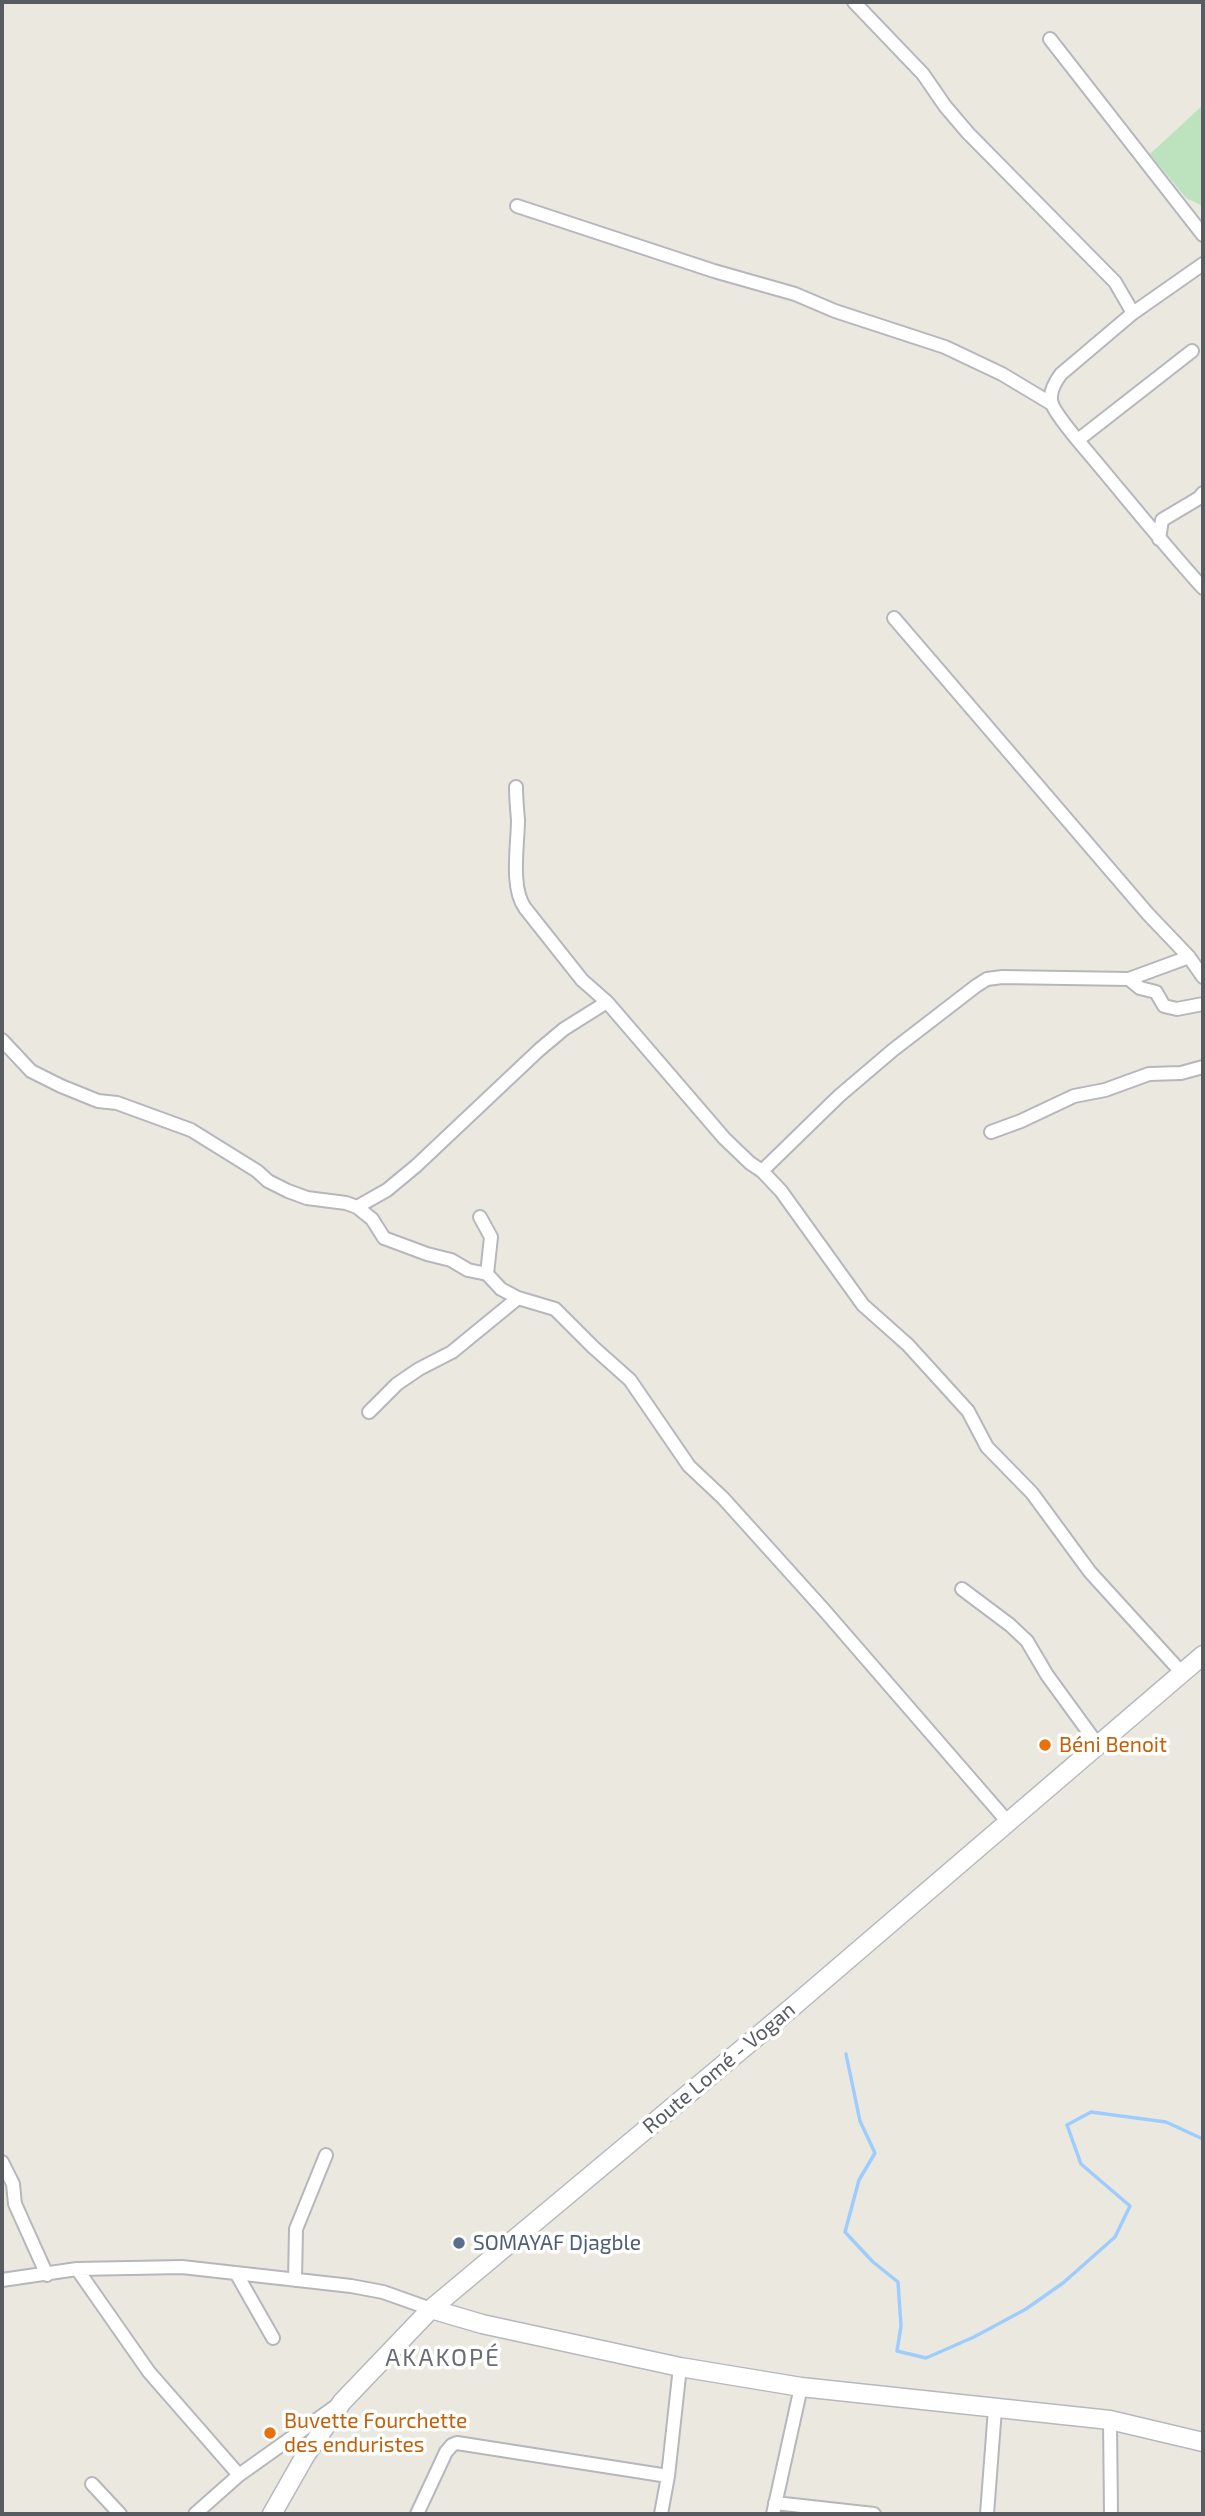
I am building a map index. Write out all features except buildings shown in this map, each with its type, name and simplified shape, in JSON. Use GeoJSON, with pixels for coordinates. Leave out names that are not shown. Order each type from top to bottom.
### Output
{"type":"FeatureCollection","features":[{"type":"Feature","properties":{"kind":"main road","name":"Route Lomé - Vogan"},"geometry":{"type":"LineString","coordinates":[[274,2514],[305,2455],[342,2402],[431,2309],[796,2004],[1203,1655]]}},
{"type":"Feature","properties":{"kind":"main road"},"geometry":{"type":"LineString","coordinates":[[431,2309],[482,2324],[680,2367],[801,2387],[1110,2420],[1203,2442]]}},
{"type":"Feature","properties":{"kind":"street"},"geometry":{"type":"LineString","coordinates":[[854,2],[923,74],[968,133],[1115,282],[1133,313]]}},
{"type":"Feature","properties":{"kind":"street"},"geometry":{"type":"LineString","coordinates":[[1050,39],[1203,235]]}},
{"type":"Feature","properties":{"kind":"street"},"geometry":{"type":"LineString","coordinates":[[517,206],[714,271],[795,294],[835,311],[945,347],[1002,374],[1052,404],[1159,539],[1203,588]]}},
{"type":"Feature","properties":{"kind":"street"},"geometry":{"type":"LineString","coordinates":[[1052,404],[1054,385],[1061,374],[1133,313],[1203,264]]}},
{"type":"Feature","properties":{"kind":"street"},"geometry":{"type":"LineString","coordinates":[[1078,440],[1192,351]]}},
{"type":"Feature","properties":{"kind":"street"},"geometry":{"type":"LineString","coordinates":[[1159,539],[1162,520],[1203,493]]}},
{"type":"Feature","properties":{"kind":"street"},"geometry":{"type":"LineString","coordinates":[[894,618],[1148,914],[1189,957],[1203,977]]}},
{"type":"Feature","properties":{"kind":"street"},"geometry":{"type":"LineString","coordinates":[[516,787],[516,873],[521,903],[582,980],[607,1002],[724,1138],[762,1171],[781,1192],[863,1305],[908,1345],[968,1411],[987,1447],[1032,1493],[1090,1572],[1182,1673]]}},
{"type":"Feature","properties":{"kind":"street"},"geometry":{"type":"LineString","coordinates":[[762,1171],[848,1088],[987,979],[1129,979],[1189,957]]}},
{"type":"Feature","properties":{"kind":"street"},"geometry":{"type":"LineString","coordinates":[[1129,979],[1140,988],[1156,992],[1164,1006],[1177,1009],[1203,1004]]}},
{"type":"Feature","properties":{"kind":"street"},"geometry":{"type":"LineString","coordinates":[[357,1207],[387,1190],[416,1167],[539,1050],[564,1029],[607,1002]]}},
{"type":"Feature","properties":{"kind":"street"},"geometry":{"type":"LineString","coordinates":[[2,1040],[32,1070],[61,1086],[98,1101],[117,1103],[191,1130],[257,1171],[268,1181],[288,1191],[307,1198],[357,1207],[372,1219],[384,1238],[452,1260],[468,1270],[487,1274],[501,1289],[519,1298],[555,1309],[631,1380],[689,1466],[723,1498],[824,1610],[1007,1821]]}},
{"type":"Feature","properties":{"kind":"street"},"geometry":{"type":"LineString","coordinates":[[991,1132],[1074,1096],[1105,1090],[1149,1074],[1181,1073],[1203,1068]]}},
{"type":"Feature","properties":{"kind":"street"},"geometry":{"type":"LineString","coordinates":[[480,1217],[491,1237],[487,1274]]}},
{"type":"Feature","properties":{"kind":"street"},"geometry":{"type":"LineString","coordinates":[[369,1412],[397,1384],[452,1352],[519,1298]]}},
{"type":"Feature","properties":{"kind":"street"},"geometry":{"type":"LineString","coordinates":[[962,1589],[1027,1641],[1047,1675],[1098,1745]]}},
{"type":"Feature","properties":{"kind":"street"},"geometry":{"type":"LineString","coordinates":[[295,2280],[296,2229],[326,2155]]}},
{"type":"Feature","properties":{"kind":"street"},"geometry":{"type":"LineString","coordinates":[[2,2162],[13,2184],[15,2204],[47,2275]]}},
{"type":"Feature","properties":{"kind":"street"},"geometry":{"type":"LineString","coordinates":[[2,2280],[77,2269],[182,2267],[383,2292],[431,2309]]}},
{"type":"Feature","properties":{"kind":"street"},"geometry":{"type":"LineString","coordinates":[[77,2269],[149,2372],[239,2475]]}},
{"type":"Feature","properties":{"kind":"street"},"geometry":{"type":"LineString","coordinates":[[236,2273],[273,2338]]}},
{"type":"Feature","properties":{"kind":"street"},"geometry":{"type":"LineString","coordinates":[[662,2514],[680,2367]]}},
{"type":"Feature","properties":{"kind":"street"},"geometry":{"type":"LineString","coordinates":[[801,2387],[774,2508],[874,2514]]}},
{"type":"Feature","properties":{"kind":"street"},"geometry":{"type":"LineString","coordinates":[[195,2514],[239,2475],[342,2402]]}},
{"type":"Feature","properties":{"kind":"street"},"geometry":{"type":"LineString","coordinates":[[987,2514],[995,2409]]}},
{"type":"Feature","properties":{"kind":"street"},"geometry":{"type":"LineString","coordinates":[[1110,2420],[1111,2514]]}},
{"type":"Feature","properties":{"kind":"street"},"geometry":{"type":"LineString","coordinates":[[417,2514],[446,2452],[457,2443],[668,2476]]}},
{"type":"Feature","properties":{"kind":"street"},"geometry":{"type":"LineString","coordinates":[[92,2484],[120,2514]]}},
{"type":"Feature","properties":{"kind":"green space"},"geometry":{"type":"Polygon","coordinates":[[[1203,105],[1203,206],[1186,198],[1150,154],[1203,105]]]}},
{"type":"Feature","properties":{"kind":"waterway"},"geometry":{"type":"LineString","coordinates":[[846,2054],[860,2121],[875,2153],[859,2180],[845,2232],[873,2262],[898,2282],[901,2326],[897,2351],[926,2358],[974,2337],[1026,2309],[1063,2283],[1115,2237],[1130,2206],[1081,2164],[1067,2125],[1091,2112],[1166,2122],[1203,2139]]}},
{"type":"Feature","properties":{"kind":"place","name":"Béni Benoit"},"geometry":{"type":"Point","coordinates":[1045,1745]}},
{"type":"Feature","properties":{"kind":"place","name":"SOMAYAF Djagble"},"geometry":{"type":"Point","coordinates":[459,2243]}},
{"type":"Feature","properties":{"kind":"place","name":"Buvette Fourchette des enduristes"},"geometry":{"type":"Point","coordinates":[270,2433]}},
{"type":"Feature","properties":{"kind":"district","name":"AKAKOPÉ"},"geometry":{"type":"Point","coordinates":[443,2358]}}]}
